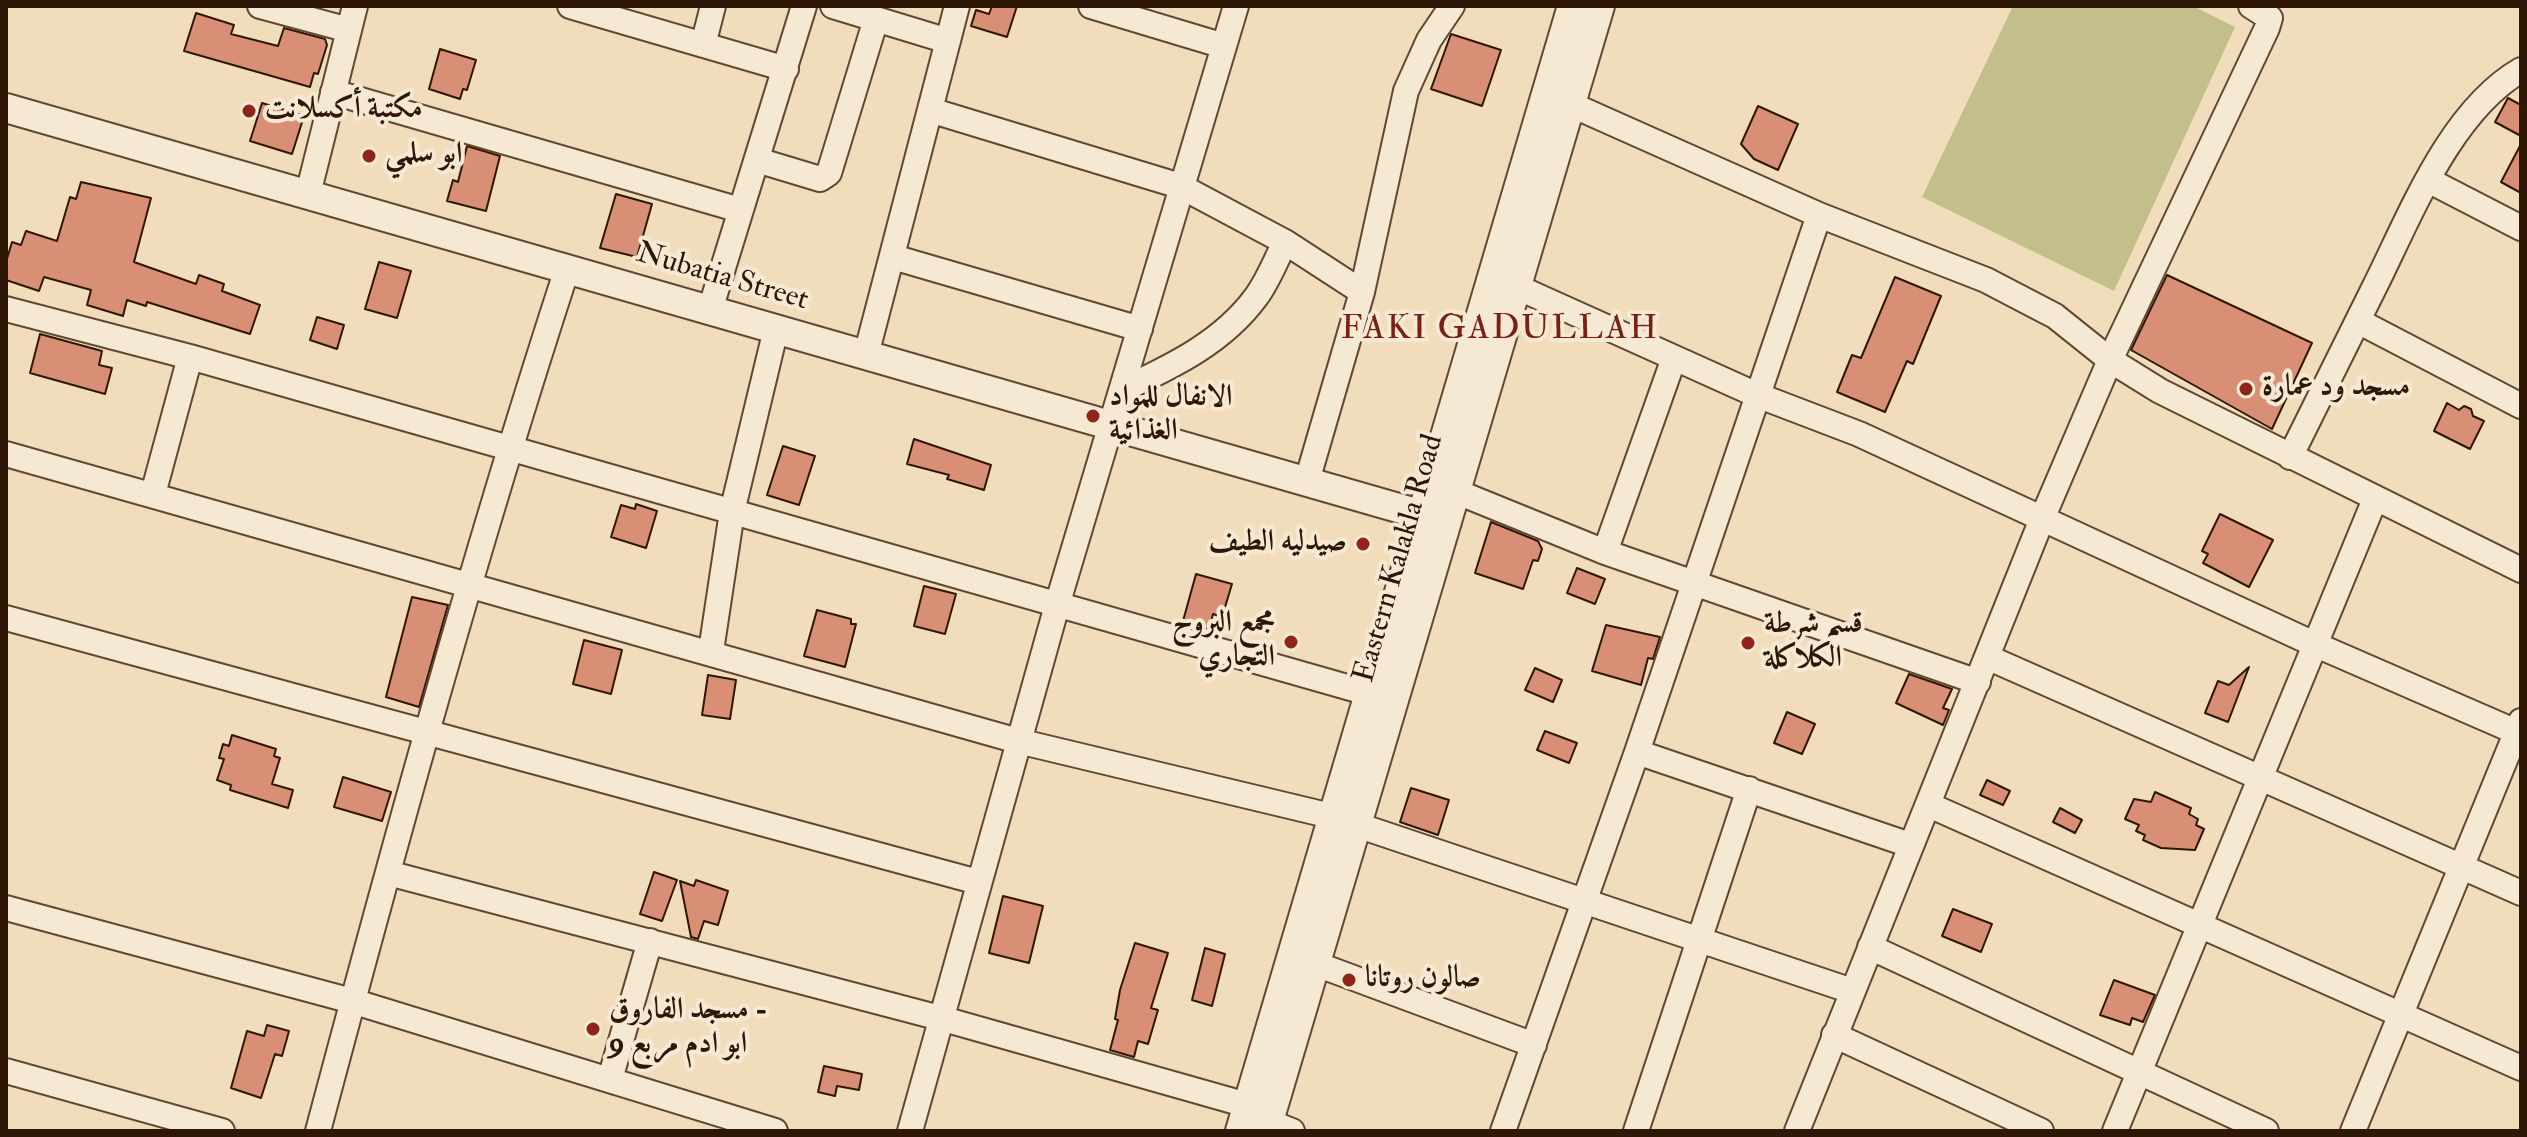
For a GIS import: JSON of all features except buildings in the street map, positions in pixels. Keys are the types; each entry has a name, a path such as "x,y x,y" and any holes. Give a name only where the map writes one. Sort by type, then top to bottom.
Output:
{"street":[{"path":"260,6 349,30"},
{"path":"308,194 355,6"},
{"path":"570,6 786,69"},
{"path":"703,45 713,6"},
{"path":"710,310 804,6"},
{"path":"833,6 948,41"},
{"path":"866,355 957,6"},
{"path":"1091,6 1224,46"},
{"path":"910,1131 1058,602 1236,6"},
{"path":"1307,481 1362,292 1406,91 1429,40 1452,6"},
{"name":"Eastern Kalakla Road","path":"1243,1118 1344,820 1442,486 1572,6"},
{"name":"Eastern Kalakla Road","path":"1442,486 1517,287 1600,6"},
{"path":"1797,1131 2042,519 2110,360 2267,28 2270,18 2251,6"},
{"path":"757,160 820,179 829,173 876,19"},
{"path":"2290,457 2428,180 2471,114 2498,84 2521,70"},
{"path":"333,92 740,210"},
{"path":"1572,105 1819,215 1986,280 2055,316 2110,360 2160,391 2521,570"},
{"name":"Nubatia Street","path":"6,108 1433,518"},
{"path":"930,110 1180,186 1285,242 1362,292"},
{"path":"2428,180 2521,228"},
{"path":"1503,1131 1695,584 1819,215"},
{"path":"1124,389 1173,366 1241,316 1258,294 1285,242"},
{"path":"893,257 1140,329"},
{"path":"318,1131 425,733 508,449 567,269"},
{"path":"1517,287 1757,395 1859,434 2314,644 2519,729 2353,1131"},
{"path":"6,309 190,357 1058,602 1368,693"},
{"path":"2358,321 2521,406"},
{"path":"711,651 732,512 776,329"},
{"path":"153,494 190,357"},
{"path":"1605,552 1674,358"},
{"path":"6,454 711,651 1018,741 1344,820 1852,991"},
{"path":"1442,486 1605,552 1978,682"},
{"path":"2115,1131 2258,777 2375,499"},
{"name":"Eastern Kalakla Road","path":"1276,1128 1316,964 1368,693 1433,518"},
{"path":"6,618 978,882"},
{"path":"1987,657 2521,893"},
{"path":"1637,752 1910,845"},
{"path":"1636,1131 1749,789"},
{"path":"1929,805 2521,1068"},
{"path":"388,873 940,1018 1243,1118"},
{"path":"6,908 352,1001 775,1131"},
{"path":"610,1079 650,941"},
{"path":"1870,947 2266,1131"},
{"path":"1316,964 1534,1045"},
{"path":"1834,1035 2041,1131"},
{"path":"6,1071 222,1131"}],"shaded area":[{"path":"2013,6 2193,6 2235,27 2114,291 1922,197"}],"place":[{"name":"مكتبة أكسلانت","path":"249,111"},
{"name":"ابو سلمي","path":"369,156"},
{"name":"مسجد ود عمارة","path":"2246,389"},
{"name":"الانفال للمواد الغذائية","path":"1093,416"},
{"name":"صيدليه الطيف","path":"1363,544"},
{"name":"مجمع البروج التجاري","path":"1291,642"},
{"name":"قسم شرطة الكلاكلة","path":"1748,643"},
{"name":"صالون روتانا","path":"1349,980"},
{"name":"مسجد الفاروق - ابو ادم مربع 9","path":"593,1029"}],"district":[{"name":"FAKI GADULLAH","path":"1500,331"}]}
